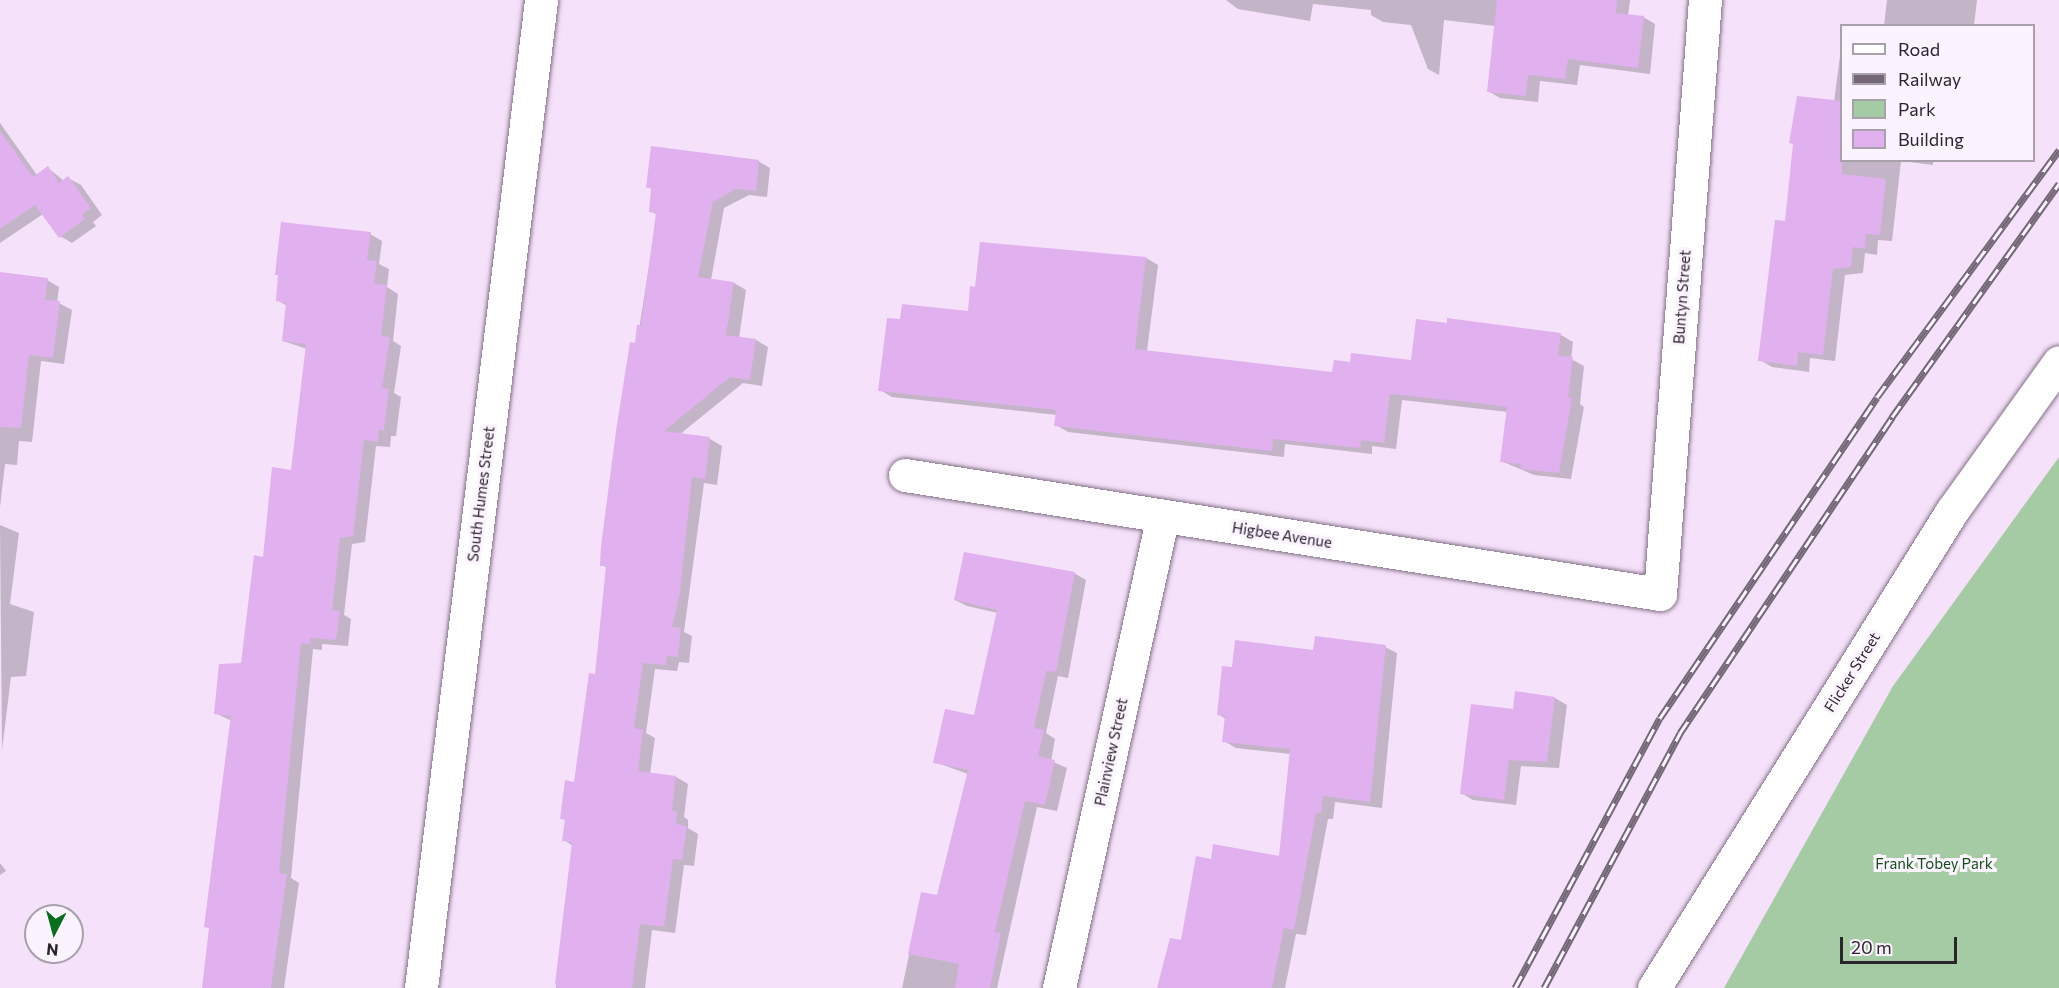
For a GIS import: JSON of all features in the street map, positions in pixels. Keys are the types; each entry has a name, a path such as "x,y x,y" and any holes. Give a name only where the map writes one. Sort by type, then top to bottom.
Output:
{"street":[{"name":"South Humes Street","path":"421,988 541,0"},
{"name":"Buntyn Street","path":"1659,594 1704,0"},
{"name":"Flicker Street","path":"1654,988 1952,511 2059,362"},
{"name":"Higbee Avenue","path":"905,475 1659,594"},
{"name":"Plainview Street","path":"1059,988 1163,516"}],"green space":[{"name":"Frank Tobey Park","path":"2059,457 2059,988 1724,988 1893,686"}],"building":[{"path":"1497,0 1617,0 1616,13 1644,16 1638,68 1568,59 1565,79 1528,75 1526,96 1487,92"},
{"path":"1797,96 1840,101 1842,174 1886,179 1880,235 1866,234 1865,249 1853,247 1851,267 1833,269 1823,355 1798,352 1797,366 1758,361 1775,220 1785,221 1793,144 1789,143"},
{"path":"0,131 33,177 48,166 59,183 68,176 91,208 82,214 85,219 59,238 35,205 0,229"},
{"path":"651,146 759,160 756,191 736,189 713,202 698,277 734,282 726,335 756,339 750,380 730,377 664,431 710,437 705,479 692,477 680,593 672,627 681,628 678,657 667,656 666,665 643,663 634,728 643,730 638,771 676,776 672,810 677,812 676,824 687,826 682,860 673,859 664,927 640,924 632,988 559,988 555,984 572,842 562,841 565,819 560,819 565,780 574,782 589,673 595,674 606,566 600,566 601,546 616,431 630,342 635,343 637,325 641,325 656,213 649,212 651,188 646,188"},
{"path":"281,222 371,232 367,260 377,261 374,284 387,285 381,336 390,337 382,388 389,389 384,430 379,430 378,442 364,440 353,536 340,538 332,610 340,611 336,640 310,638 310,644 301,643 279,873 287,874 271,988 202,988 209,928 204,927 231,716 214,714 219,664 241,663 254,555 263,557 272,467 291,470 306,344 282,341 286,303 276,301 278,275 275,275"},
{"path":"980,242 1146,257 1135,349 1332,372 1334,360 1350,362 1351,353 1411,360 1416,319 1447,323 1447,318 1561,333 1558,356 1573,357 1568,398 1572,398 1559,473 1520,469 1521,464 1500,462 1507,407 1477,403 1390,394 1384,443 1361,440 1360,448 1273,439 1272,451 1054,426 1056,410 878,391 887,318 900,319 902,304 968,311 970,286 975,287"},
{"path":"0,272 48,278 45,300 60,301 53,358 29,355 21,428 0,427"},
{"path":"964,552 1075,572 1056,672 1046,671 1034,728 1044,730 1038,756 1055,760 1045,805 1025,801 995,932 1001,933 990,988 955,988 959,964 908,954 921,892 937,895 968,770 933,763 945,709 974,715 997,610 954,600"},
{"path":"1315,636 1386,645 1370,802 1323,796 1321,813 1316,813 1294,930 1284,928 1272,988 1157,988 1170,938 1181,940 1196,856 1211,859 1213,844 1279,856 1290,749 1222,742 1225,716 1217,715 1222,666 1232,667 1235,640 1313,650"},
{"path":"1515,691 1555,697 1547,762 1509,760 1504,800 1460,794 1471,704 1513,709"}],"railway":[{"path":"1515,988 1660,718 1877,397 2059,150"},
{"path":"1544,988 1680,733 1892,417 2059,184"}]}
